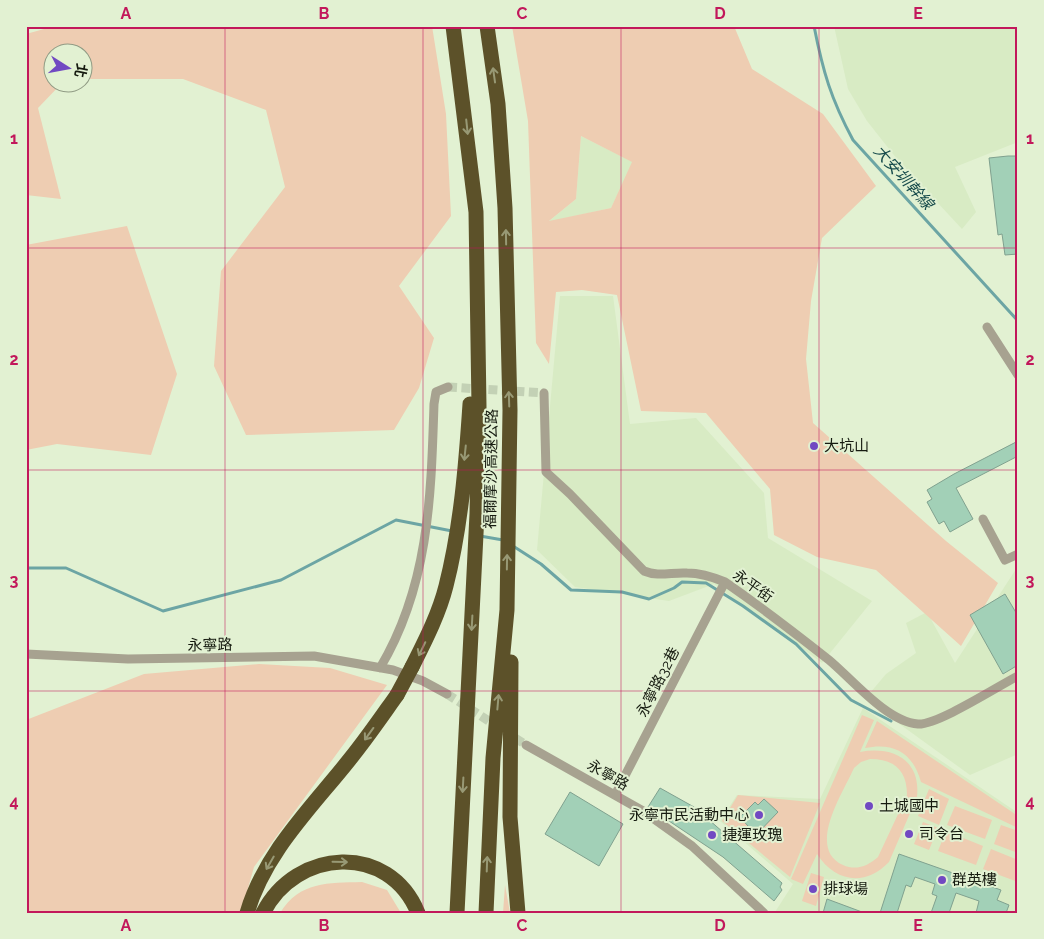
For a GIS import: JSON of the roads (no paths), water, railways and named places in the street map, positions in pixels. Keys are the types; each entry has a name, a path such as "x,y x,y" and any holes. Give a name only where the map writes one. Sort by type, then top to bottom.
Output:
{"highway":[{"name":"福爾摩沙高速公路","path":"453,26 476,212 479,406 476,535 457,913"},
{"name":"福爾摩沙高速公路","path":"486,913 493,758 507,610 510,410 505,208 498,104 487,26"},
{"path":"247,913 251,897 282,842 350,759 397,694 431,630 446,587 457,532 470,406 476,212"},
{"path":"507,610 511,658 510,817 518,913"},
{"path":"264,913 270,900 285,883 308,868 331,861 356,862 377,870 399,883 414,901 418,913"}],"street":[{"path":"987,328 1018,375"},
{"path":"380,668 396,642 419,573 427,532 434,404 436,392 448,387"},
{"name":"永平街","path":"544,393 546,472 570,494 644,571 652,574 687,573 702,575 725,582 831,662 873,700 910,722 920,724 940,717 1018,676"},
{"path":"983,519 1005,560 1018,554"},
{"name":"永寧路32巷","path":"615,794 725,582"},
{"name":"永寧路","path":"26,654 137,659 314,656 394,670 423,681 447,694"},
{"name":"永寧路","path":"526,745 615,794 692,846 764,913"}],"waterway":[{"name":"大安圳幹線","path":"814,26 829,85 853,140 1018,321"},
{"path":"26,568 66,568 163,611 281,580 396,520 452,531"},
{"path":"480,536 503,540"},
{"path":"513,546 541,564 571,590 622,592 649,599 674,588 682,582 706,583 743,606 796,644 851,700 891,721"}],"tunnel":[{"path":"448,387 544,393"},
{"path":"447,694 526,745"}],"place":[{"name":"大坑山","path":"814,446"},
{"name":"土城國中","path":"869,806"},
{"name":"永寧市民活動中心","path":"759,815"},
{"name":"司令台","path":"909,834"},
{"name":"捷運玫瑰","path":"712,835"},
{"name":"群英樓","path":"942,880"},
{"name":"排球場","path":"813,889"}]}
